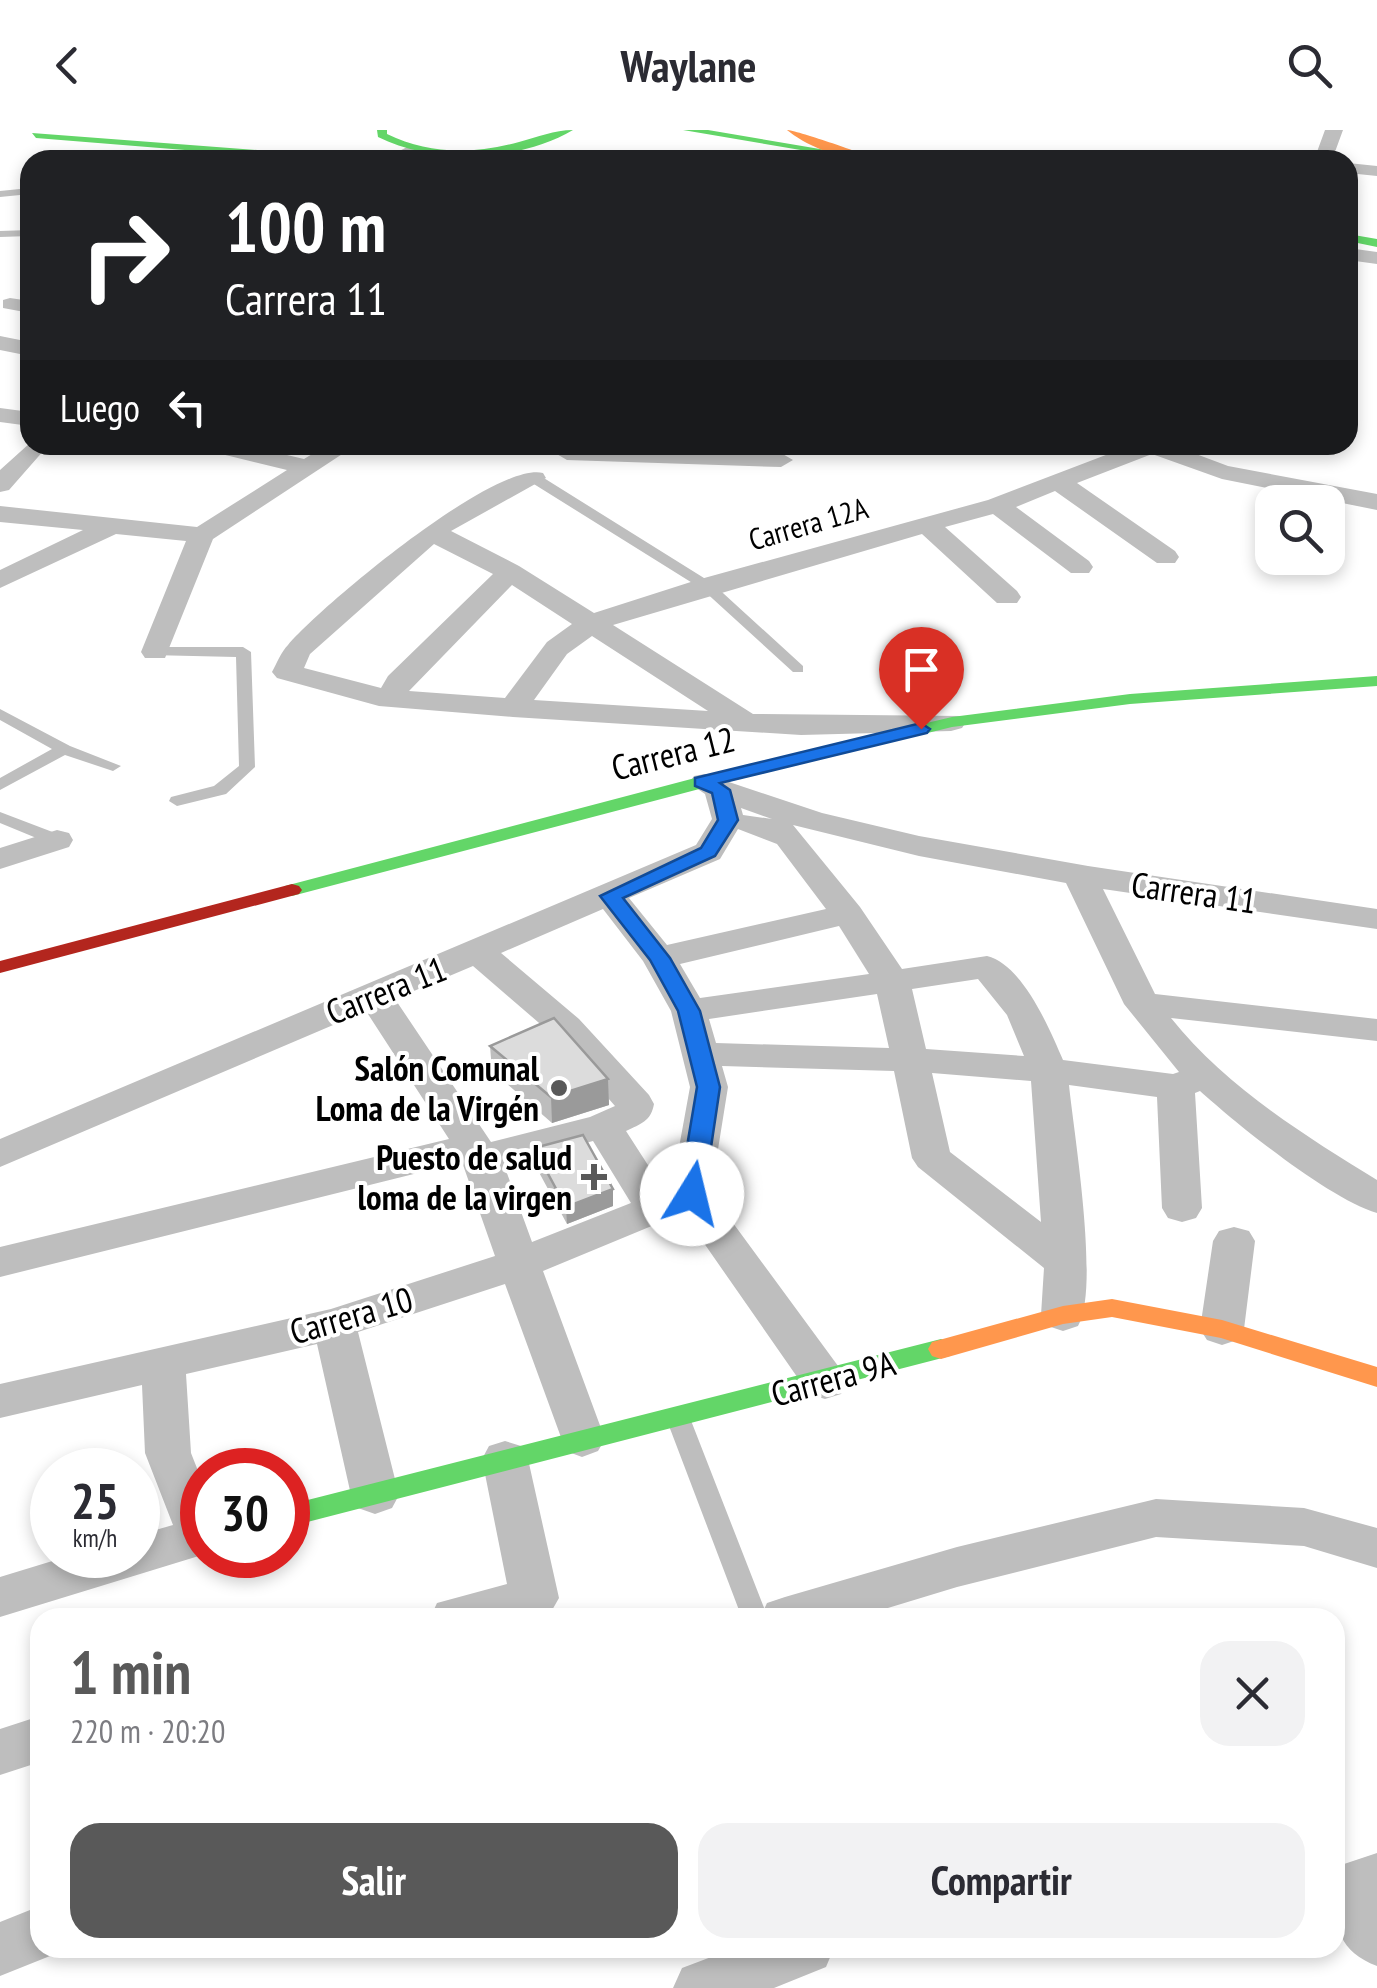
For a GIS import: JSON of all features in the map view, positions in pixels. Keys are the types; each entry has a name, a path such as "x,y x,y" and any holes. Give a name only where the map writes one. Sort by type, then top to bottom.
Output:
{"main road":[{"path":"87,130 27,136 215,150"},
{"path":"382,130 396,150"},
{"path":"493,150 568,130"},
{"path":"688,130 816,150"},
{"path":"792,130 812,143 839,150"},
{"path":"551,150 592,135"},
{"name":"Carrera 12","path":"0,966 717,797 952,722 1130,698 1377,681"},
{"name":"Carrera 9A","path":"310,1511 582,1439 825,1382 1063,1315 1112,1308 1222,1329 1377,1377"}],"street":[{"path":"0,484 27,455"},
{"path":"256,455 310,468"},
{"path":"5,518 202,535 329,455"},
{"path":"628,455 782,460"},
{"name":"Carrera 12A","path":"513,708 557,648 592,622 996,505 1129,455"},
{"path":"1179,455 1222,472 1377,502"},
{"path":"534,478 432,532 298,650 287,672 392,698 513,708 800,726 952,722"},
{"path":"1060,484 1166,557"},
{"path":"996,505 1080,567"},
{"path":"926,524 1008,598"},
{"path":"0,580 108,528"},
{"path":"432,532 510,572 744,722"},
{"path":"155,652 202,535"},
{"path":"392,698 398,682 510,572"},
{"path":"717,797 789,837 848,914 892,984 932,1158 1064,1263"},
{"name":"Carrera 11","path":"0,1154 708,852 717,797 881,839 1080,876 1377,919"},
{"path":"0,859 57,840"},
{"path":"1080,876 1142,1004 1191,1081 1377,1199"},
{"path":"610,896 660,958 689,1011 709,1087 674,1202"},
{"path":"660,958 848,914"},
{"path":"0,1262 603,1126 634,1113 635,1104 566,1027 478,952"},
{"path":"689,1011 987,968 1024,1012 1049,1070 1064,1263 1063,1315"},
{"path":"373,994 477,1152 522,1263 582,1439"},
{"path":"1142,1004 1377,1030"},
{"path":"700,1054 910,1060 1191,1081"},
{"path":"1182,1208 1191,1081"},
{"path":"603,1126 674,1202 825,1382"},
{"name":"Carrera 10","path":"0,1401 334,1324 522,1263 674,1202"},
{"path":"1222,1329 1234,1242"},
{"path":"334,1324 375,1495"},
{"path":"163,1362 168,1453 180,1482"},
{"path":"494,1608 534,1598 505,1459"},
{"path":"819,1608 957,1567 1156,1518 1304,1527 1377,1548"},
{"path":"0,1597 180,1542"},
{"path":"0,1752 30,1742"},
{"path":"1351,1888 1377,1939"},
{"path":"0,1949 30,1937"},
{"path":"702,1988 780,1958"}],"lane":[{"path":"534,478 707,586 798,669"},
{"path":"155,652 243,652 247,767 220,790 176,801"},
{"path":"0,714 64,750 114,766"},
{"path":"0,785 64,750"},
{"path":"0,818 57,840"},
{"path":"678,1418 751,1608"}],"building":[{"path":"554,1018 608,1079 551,1097 490,1046"},
{"path":"583,1135 613,1189 566,1207 534,1148"}],"traffic: fast":[{"path":"382,130 382,135 419,150"},
{"path":"498,150 568,130"},
{"path":"688,130 816,150"},
{"path":"36,135 224,150"},
{"path":"1358,240 1377,243"},
{"path":"292,890 702,782 952,722 1130,699 1377,681"},
{"path":"310,1510 941,1349"}],"traffic: slow":[{"path":"792,130 813,143 838,150"},
{"path":"941,1349 1063,1315 1112,1308 1222,1329 1377,1377"}],"traffic: jam":[{"path":"0,967 292,890"}],"place":[{"name":"Salón Comunal Loma de la Virgén","path":"559,1088"},
{"name":"Puesto de salud loma de la virgen","path":"594,1177"}],"route":[{"path":"692,1194 709,1087 689,1011 660,958 610,896 708,852 728,820 720,790 702,782 921,729"}]}
